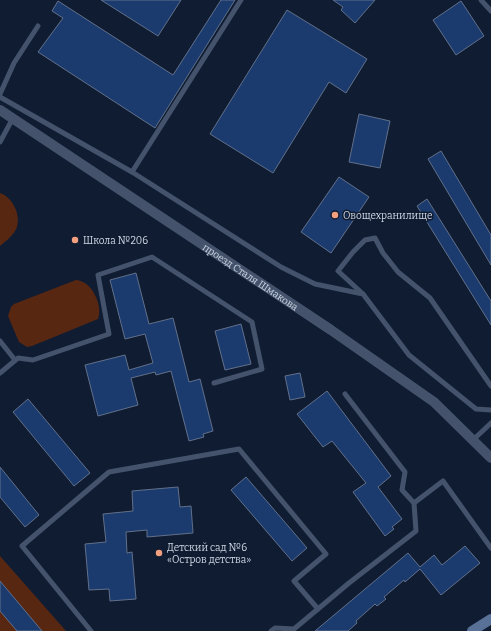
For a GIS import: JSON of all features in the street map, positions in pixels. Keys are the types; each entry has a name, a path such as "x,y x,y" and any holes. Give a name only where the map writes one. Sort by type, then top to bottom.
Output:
{"main road":[{"path":"472,631 484,628 491,619"}],"street":[{"name":"проезд Сталя Шмакова","path":"0,110 331,330 434,402 474,439 491,458"}],"lane":[{"path":"132,172 242,0"},
{"path":"481,0 491,11"},
{"path":"38,26 14,63 0,96 132,172 281,267 315,284 363,294"},
{"path":"0,142 13,118"},
{"path":"491,386 430,298 398,272 383,253 375,238 365,240 353,252 338,272 363,294 410,355 476,409 491,410"},
{"path":"0,373 18,358 34,360 109,334 98,275 152,257 252,322 262,369 214,383"},
{"path":"0,341 16,360"},
{"path":"271,631 275,628 294,629 416,531 414,503 402,490 405,472 345,394"},
{"path":"474,439 491,423"},
{"path":"91,631 22,546 109,472 239,449 326,554 294,582 318,609"},
{"path":"414,503 443,481 491,548"}],"shaded area":[{"path":"0,193 12,202 17,212 18,222 14,233 0,246"},
{"path":"76,280 82,281 95,295 99,307 98,319 32,346 27,347 19,342 8,316 11,307 14,304"},
{"path":"0,556 66,631 0,631"}],"building":[{"path":"101,0 181,0 158,36"},
{"path":"221,0 235,0 155,128 38,52 63,18 52,11 58,1 173,75"},
{"path":"333,0 375,0 355,23 341,10 343,7"},
{"path":"461,1 484,36 456,55 433,20"},
{"path":"287,10 367,59 346,93 329,82 273,173 210,134"},
{"path":"359,114 390,121 380,168 349,162"},
{"path":"441,151 491,235 491,265 428,159"},
{"name":"Овощехранилище","path":"339,177 369,197 331,253 301,232"},
{"path":"427,199 491,301 491,325 417,206"},
{"path":"136,273 149,324 173,318 189,382 200,379 213,431 203,434 204,437 189,441 171,371 156,375 155,372 131,378 138,405 98,416 85,365 125,355 129,370 153,363 145,334 125,339 110,280"},
{"path":"241,324 251,364 225,370 215,331"},
{"path":"300,373 305,397 290,400 285,376"},
{"path":"327,391 391,476 378,487 402,519 392,527 394,529 385,536 353,492 366,483 332,441 323,447 297,414"},
{"path":"28,399 90,473 74,486 13,412"},
{"path":"0,467 39,515 25,527 0,497"},
{"path":"246,477 307,548 292,561 231,490"},
{"path":"178,487 180,507 191,506 193,533 147,537 147,530 126,532 127,553 132,552 136,599 110,601 109,589 89,590 85,544 106,542 103,514 133,511 132,491"},
{"path":"465,546 480,563 441,595 420,569 384,597 386,599 377,606 375,604 356,621 357,623 348,631 315,631 408,553 420,567 434,555 442,565"},
{"path":"0,581 42,631 17,631 0,611"}],"place":[{"name":"Овощехранилище","path":"335,215"},
{"name":"Школа №206","path":"75,240"},
{"name":"Детский сад №6 «Остров детства»","path":"159,553"}]}
